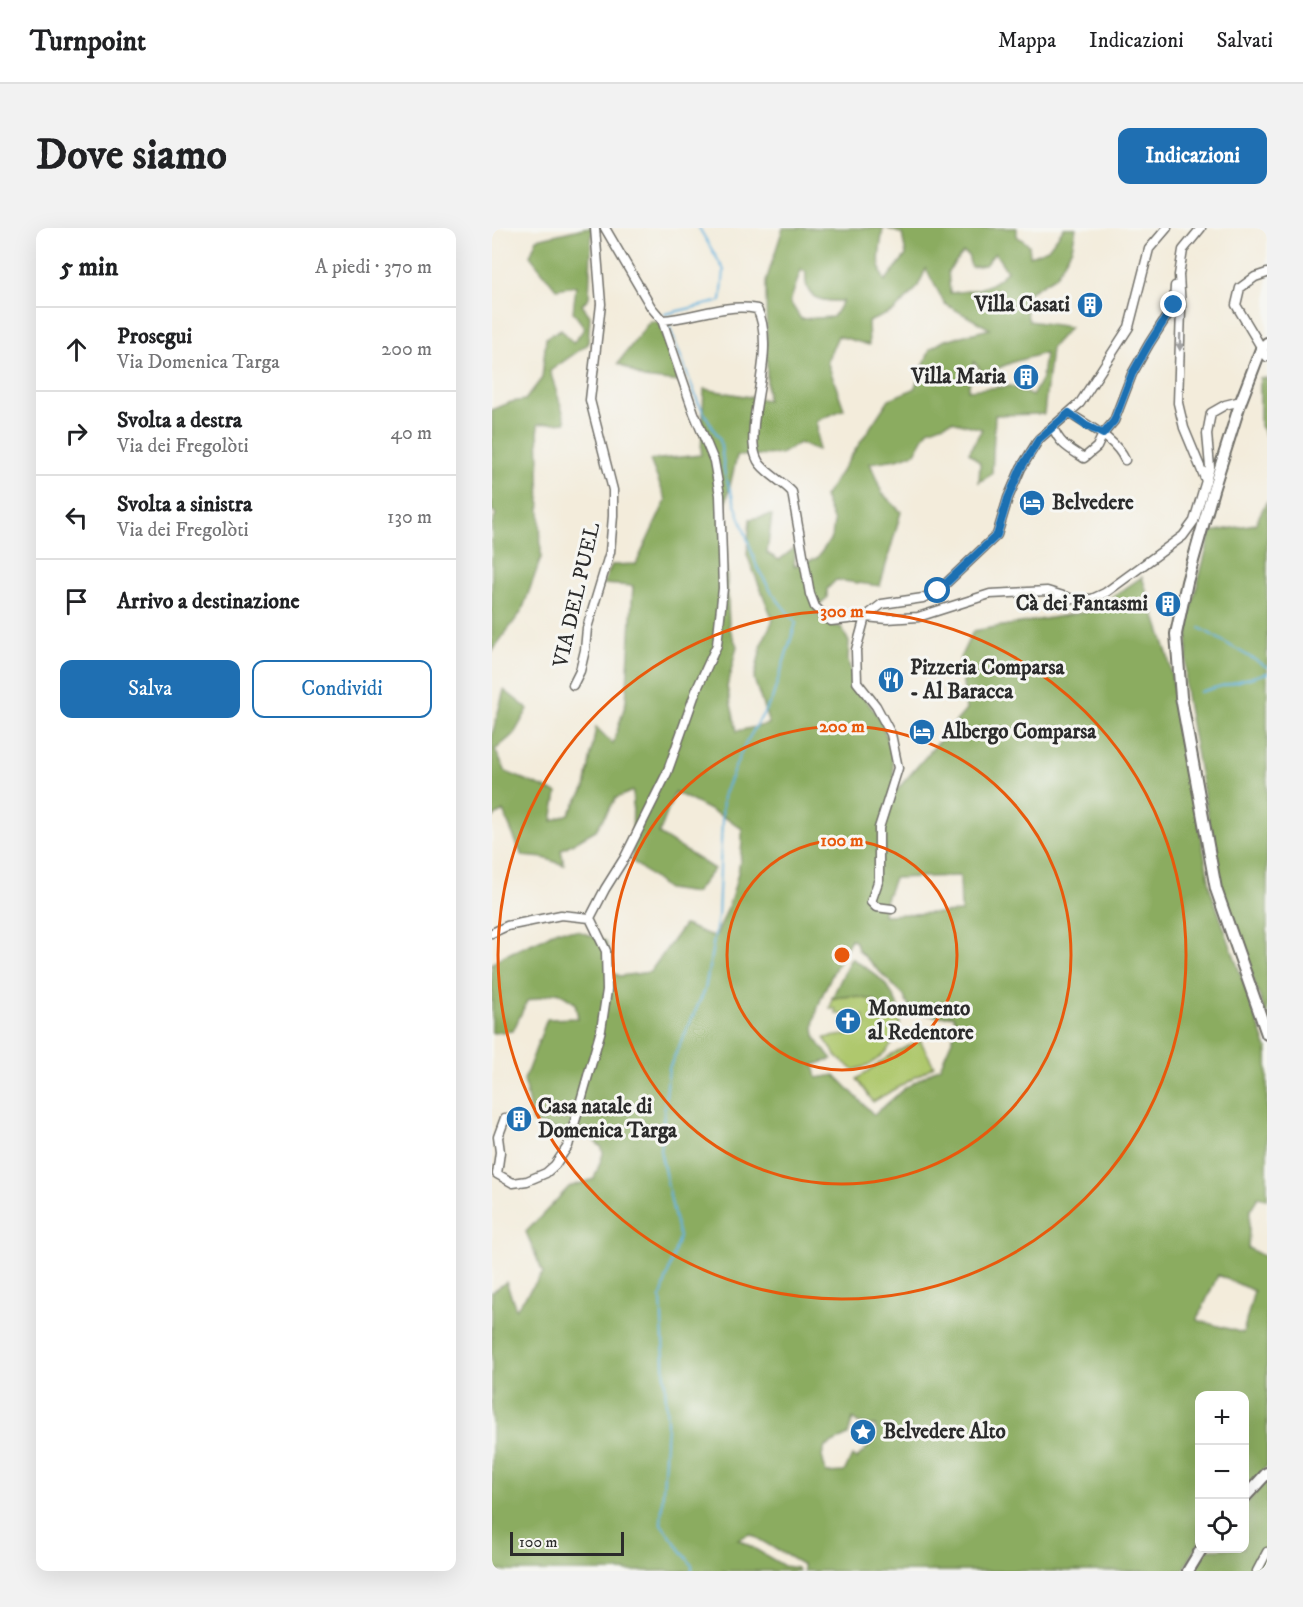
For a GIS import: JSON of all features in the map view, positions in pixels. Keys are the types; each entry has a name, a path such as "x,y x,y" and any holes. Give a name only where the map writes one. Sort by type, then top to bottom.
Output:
{"main road":[{"path":"1265,350 1241,401 1213,490 1186,582 1176,634 1181,697 1216,889 1267,1034"},
{"path":"1249,1493 1267,1473"},
{"path":"1188,1571 1199,1553"}],"street":[{"name":"VIA DEL PUEL","path":"573,685 580,671 587,628 610,552 614,516 613,490 590,400 600,304 595,228"},
{"path":"590,918 626,857 668,773 696,691 717,645 723,588 720,495 714,461 694,413 662,320 651,307 605,228"},
{"path":"892,909 876,906 871,902 879,879 879,828 898,768 891,734 876,706 857,682 856,650 866,616 882,604 923,598 938,591 997,535 1008,498 1021,468 1039,439 1080,403 1129,327 1149,249 1167,228"},
{"path":"1202,228 1183,250 1179,275 1181,309 1179,403 1184,428 1206,481"},
{"path":"1265,350 1236,305 1240,288 1255,277 1267,273"},
{"path":"1053,428 1057,439 1064,446 1084,458 1097,447 1103,434 1114,421 1132,374 1174,305 1174,284 1179,275"},
{"path":"662,320 741,306 757,309 762,319 764,343 753,436 754,448 763,468 782,481 792,492 810,594 815,607 831,621 866,616 887,619 918,617 990,594 1047,591 1073,599 1092,598 1105,593 1183,536 1194,521 1210,467 1207,435 1211,413 1225,405 1241,401"},
{"path":"1069,413 1085,425 1103,434 1122,452 1125,460"},
{"path":"492,933 507,926 561,915 590,918"},
{"path":"505,1118 498,1137 500,1152 497,1174 513,1183 520,1183 546,1173 562,1156 571,1136 602,1030 607,990 606,951 590,918"},
{"path":"1257,1571 1267,1552"}],"green space":[{"path":"592,228 589,297 582,305 590,316 588,344 550,371 566,422 538,424 541,558 522,611 492,651 492,526 496,514 492,510 492,410 511,402 525,400 542,378 546,338 561,329 573,343 585,328 573,312 576,286 556,289 530,256 537,239"},
{"path":"783,228 883,228 879,262 885,281 906,255 902,234 886,228 1017,228 1017,236 1029,245 1030,256 1048,249 1064,228 1076,228 1072,248 1056,276 1022,297 1029,321 1070,327 1051,348 1044,414 995,415 992,474 979,482 980,463 969,452 982,429 952,421 928,430 915,453 897,459 870,463 882,493 901,512 880,586 836,580 827,589 827,598 814,609 825,624 841,627 849,642 848,660 854,684 881,720 891,751 896,791 966,710 960,658 973,631 1092,611 1142,577 1168,656 1211,891 1267,1049 1267,1199 1258,1197 1250,1210 1248,1248 1267,1258 1267,1466 1249,1486 1249,1391 1195,1391 1195,1550 1183,1571 803,1571 803,1565 750,1534 738,1539 784,1566 797,1568 798,1571 492,1571 492,1292 506,1282 516,1309 543,1273 526,1232 569,1187 594,1179 603,1154 602,1148 572,1121 565,1137 554,1129 532,1122 524,1080 547,1019 578,1018 575,1003 558,992 527,1001 513,1031 492,1033 492,964 503,956 557,930 578,931 606,941 613,973 620,976 650,972 684,925 715,937 727,911 735,884 741,857 742,829 675,792 659,834 714,869 695,893 667,889 632,861 633,791 616,798 596,830 561,850 564,865 544,858 522,856 503,811 492,818 492,735 504,690 528,709 514,734 495,750 506,772 557,793 552,821 569,814 585,788 596,727 613,744 626,702 633,586 603,584 612,565 636,564 666,500 650,460 701,455 704,389 767,400 766,281","holes":["963,253 968,255 971,267 985,265 995,253 1007,271 988,286 950,293 948,271","926,269 945,304 990,329 945,340 930,349 914,389 889,399 824,497 834,522 832,537 817,558 794,566 796,547 779,560 767,553 772,515 750,519 747,555 773,620 762,643 754,679 769,724 737,731 727,687 737,646 729,627 724,511 737,456 781,454 799,443 818,450 817,421 844,409 827,361 838,336 869,345 868,322 894,311 917,288","801,270 806,272 807,288 815,297 827,301 843,301 833,317 801,319 790,302","1045,353 1042,378 1032,396 1011,386 968,390 974,362 984,374 1013,362","960,876 961,912 883,915 884,904 894,878","851,939 856,942 858,950 904,996 911,1008 931,1016 953,1015 957,1024 940,1067 905,1088 874,1115 835,1075 817,1078 814,1065 832,1059 817,1040 814,1030 815,1018 825,989","1218,1275 1254,1291 1243,1333 1197,1320","853,1418 857,1423 875,1426 877,1433 872,1443 856,1459 852,1456 844,1472 826,1473 822,1456 825,1447 848,1435"]},
{"path":"650,321 659,322 679,382 643,378 618,363"},
{"path":"1260,378 1267,378 1267,437 1260,426"},
{"path":"1267,501 1267,1018 1221,888 1185,686 1189,617 1211,532 1255,524"},
{"path":"851,958 888,987 901,1015 886,1015 874,1000 852,996 832,998"},
{"path":"852,996 874,1000 886,1015 901,1015 893,1043 872,1063 854,1070 838,1058 824,1038 851,1034 851,1029 863,1030 866,1025 863,1015 836,1014 836,1009 830,1009 832,998"},
{"path":"920,1040 934,1066 873,1102 857,1079 892,1054"},
{"path":"1267,1480 1267,1571 1193,1571 1205,1553 1249,1553 1249,1500"}],"waterway":[{"path":"665,314 721,301 724,270 699,228"},
{"path":"669,326 698,402 720,440 725,475 757,567 772,593 796,623 772,699 743,748 723,796 718,917 705,990 669,1068 660,1150 679,1237 661,1297 667,1424 661,1524 692,1565 692,1571"},
{"path":"1200,628 1267,667"},
{"path":"1200,692 1267,673"}],"place":[{"name":"Villa Casati","path":"1090,305"},
{"name":"Villa Maria","path":"1026,377"},
{"name":"Belvedere","path":"1032,503"},
{"name":"Cà dei Fantasmi","path":"1168,604"},
{"name":"Pizzeria Comparsa - Al Baracca","path":"891,680"},
{"name":"Albergo Comparsa","path":"922,732"},
{"name":"Monumento al Redentore","path":"848,1021"},
{"name":"Casa natale di Domenica Targa","path":"519,1119"},
{"name":"Belvedere Alto","path":"863,1432"}],"route":[{"path":"938,591 997,535 1008,498 1021,468 1039,439 1069,413 1085,425 1103,434 1106,433 1114,421 1127,390 1126,385 1174,305"}]}
